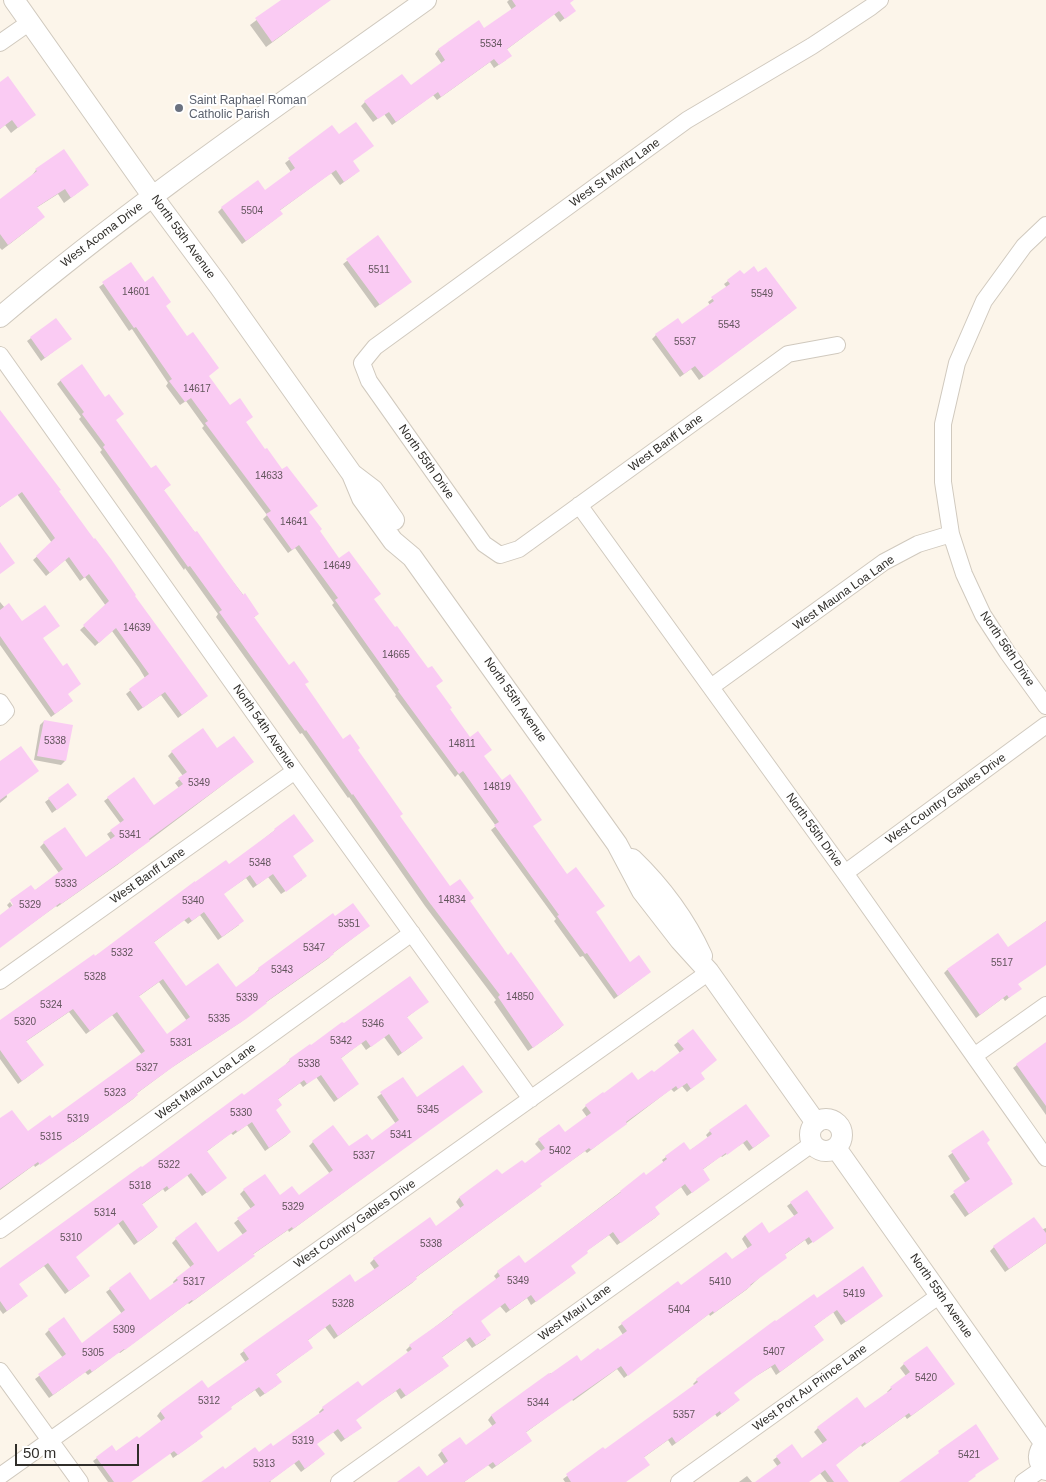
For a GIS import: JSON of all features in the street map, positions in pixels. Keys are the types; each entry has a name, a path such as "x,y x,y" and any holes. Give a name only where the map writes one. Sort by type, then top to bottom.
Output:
{"street":[{"name":"North 55th Avenue","path":"14,0 352,474 362,498 393,541 412,557 617,844 654,880 690,931 709,972 816,1123"},
{"name":"West Acoma Drive","path":"0,318 60,266 426,0"},
{"name":"West St Moritz Lane","path":"362,363 375,347 687,120 812,46 880,0"},
{"path":"0,43 30,22"},
{"path":"951,534 943,482 943,424 957,364 984,301 1024,246 1046,225"},
{"name":"West Banff Lane","path":"500,555 519,549 788,354 837,345"},
{"name":"North 54th Avenue","path":"0,355 295,771 531,1099"},
{"name":"North 55th Drive","path":"362,363 369,381 484,544 500,555"},
{"name":"North 55th Drive","path":"580,505 845,873 1046,1158"},
{"name":"West Mauna Loa Lane","path":"711,687 884,562 918,544 951,534"},
{"name":"North 56th Drive","path":"951,534 964,574 983,616 1046,706"},
{"name":"West Country Gables Drive","path":"845,873 1046,725"},
{"name":"West Banff Lane","path":"0,981 295,771"},
{"name":"West Mauna Loa Lane","path":"0,1230 412,933"},
{"name":"West Country Gables Drive","path":"0,1476 709,972"},
{"path":"974,1056 1046,1005"},
{"path":"827,1119 838,1124 842,1136 841,1142 836,1148 823,1151 818,1150 812,1144 810,1133 816,1123 827,1119"},
{"name":"West Maui Lane","path":"339,1482 812,1144"},
{"name":"North 55th Avenue","path":"836,1148 1045,1444 1039,1454 1039,1460 1044,1469"},
{"name":"West Port Au Prince Lane","path":"679,1482 940,1295"},
{"path":"0,1371 80,1482"},
{"path":"1023,1482 1044,1469"}],"building":[{"path":"281,0 331,0 272,42 255,18"},
{"path":"512,0 574,0 570,3 576,11 565,19 559,11 507,49 512,56 499,65 494,59 441,97 438,92 396,122 389,112 378,119 364,101 402,74 411,85 445,60 438,49 479,20 484,28 516,6"},
{"path":"8,76 36,115 18,128 12,120 0,129 0,82"},
{"path":"356,122 374,146 353,161 360,171 344,182 336,170 280,210 283,214 246,241 221,207 258,180 265,190 295,168 288,158 332,125 339,134"},
{"path":"64,149 89,185 71,198 65,189 37,207 45,217 8,245 0,234 0,199 37,171 35,169"},
{"path":"378,235 412,282 380,305 346,259"},
{"path":"131,262 145,282 153,276 171,302 166,306 187,336 193,332 219,368 209,376 230,405 240,398 253,417 246,422 265,449 267,448 282,469 287,466 318,506 309,512 322,529 320,531 339,558 349,551 381,594 374,599 428,668 432,666 443,681 436,686 452,708 450,709 470,737 478,731 492,750 484,756 502,780 510,774 525,795 542,820 533,826 567,874 576,867 605,906 596,912 630,962 639,955 651,972 618,996 557,916 559,915 494,825 499,822 463,771 459,774 398,691 335,600 338,598 299,545 292,550 266,514 271,511 205,423 208,421 191,398 185,402 169,381 172,379 102,282"},
{"path":"754,266 758,272 766,267 797,308 704,377 695,366 684,374 655,334 678,318 682,324 714,301 711,297 730,284 727,280 740,270 744,274"},
{"path":"56,318 72,339 45,358 30,337"},
{"path":"82,364 105,397 109,394 124,414 116,420 151,468 156,465 171,485 164,490 195,532 197,531 243,595 245,593 259,614 254,617 289,665 294,661 309,682 305,684 343,739 350,734 360,748 358,750 403,814 400,816 450,886 460,879 474,898 470,901 508,955 511,952 564,1025 533,1048 498,997 500,995 429,902 353,794 291,712 219,612 222,610 190,566 188,567 103,447 105,445 82,414 84,412 60,380"},
{"path":"0,410 61,490 59,491 111,559 135,596 208,696 182,715 165,692 143,708 129,689 149,674 116,628 99,643 83,625 109,601 89,574 84,578 69,557 50,573 36,556 55,538 22,492 0,507"},
{"path":"0,542 15,563 0,574"},
{"path":"9,603 22,621 45,605 60,626 43,638 63,666 67,663 81,684 68,694 73,701 55,714 0,636 0,610"},
{"path":"44,720 73,725 66,761 37,756"},
{"path":"203,728 217,748 234,736 254,762 149,839 150,841 60,903 0,948 0,915 13,905 10,900 31,885 35,890 63,869 43,842 65,827 86,857 115,836 110,830 124,820 107,797 134,777 154,805 183,784 178,778 187,772 171,751"},
{"path":"21,746 39,771 0,800 0,761"},
{"path":"68,783 77,795 57,810 48,798"},
{"path":"294,814 314,841 293,856 307,876 286,892 273,874 257,885 250,875 224,894 244,921 222,937 204,912 192,921 189,917 154,942 186,986 218,963 236,987 259,970 258,968 333,913 335,916 353,903 370,926 266,1002 246,1019 177,1064 137,1093 138,1095 110,1116 40,1165 38,1162 0,1189 0,1118 12,1110 28,1131 50,1115 52,1118 145,1051 117,1012 90,1031 73,1009 26,1041 44,1065 22,1081 0,1050 0,1020 94,954 95,956 195,881 226,860 229,864","holes":["163,979 190,1017 167,1034 139,996"]},
{"path":"1046,921 1046,965 1018,984 1022,989 1009,998 1007,995 980,1015 947,969 998,933 1008,947"},
{"path":"410,976 429,1002 407,1017 423,1038 402,1053 389,1034 371,1047 366,1040 341,1058 359,1084 338,1099 321,1075 307,1084 304,1080 278,1099 282,1105 276,1110 291,1132 269,1148 252,1122 237,1132 236,1130 207,1151 227,1178 207,1193 191,1173 169,1189 167,1186 142,1204 158,1227 138,1242 123,1220 76,1257 90,1276 69,1291 48,1263 19,1284 28,1296 7,1311 0,1301 0,1268 242,1093 244,1095 310,1044 342,1022 344,1023"},
{"path":"693,1029 717,1060 701,1073 705,1079 691,1089 687,1083 678,1089 676,1086 591,1150 589,1148 540,1184 542,1186 338,1336 330,1324 308,1340 313,1348 276,1374 282,1382 265,1394 259,1387 200,1433 203,1437 178,1455 174,1451 131,1482 114,1482 96,1457 112,1445 116,1451 137,1436 139,1438 165,1418 160,1411 202,1380 208,1388 249,1359 243,1350 350,1274 355,1282 379,1266 373,1258 430,1217 436,1226 464,1205 459,1197 497,1169 502,1174 522,1160 525,1163 545,1148 538,1139 559,1124 565,1132 591,1113 585,1105 603,1092 632,1072 638,1080 652,1070 654,1072 684,1049 677,1041"},
{"path":"1046,1042 1046,1106 1016,1064"},
{"path":"463,1065 483,1092 293,1229 292,1227 253,1254 255,1256 125,1350 92,1372 90,1369 53,1395 38,1374 66,1354 48,1329 64,1317 82,1343 125,1310 109,1288 130,1272 150,1300 178,1280 176,1278 194,1264 175,1238 196,1222 218,1252 247,1231 237,1218 255,1205 243,1189 265,1174 280,1195 292,1186 299,1195 333,1170 312,1141 333,1125 349,1146 367,1134 372,1140 399,1120 380,1092 403,1077 417,1097"},
{"path":"746,1104 770,1136 753,1148 747,1140 727,1155 726,1153 703,1169 710,1180 692,1193 685,1184 655,1207 660,1214 621,1243 613,1232 587,1251 588,1253 571,1266 576,1273 536,1302 531,1295 510,1310 505,1303 481,1321 491,1335 476,1345 470,1337 442,1357 449,1366 406,1396 400,1388 356,1420 362,1428 345,1439 338,1429 317,1444 325,1454 305,1469 299,1460 269,1482 201,1482 223,1466 225,1469 255,1447 259,1452 271,1443 273,1446 324,1410 322,1407 358,1381 362,1386 412,1349 409,1345 453,1314 452,1312 500,1276 497,1271 519,1255 525,1263 621,1192 644,1172 646,1175 667,1159 665,1156 684,1142 690,1150 712,1134 709,1130"},
{"path":"983,1130 990,1140 987,1143 1013,1184 969,1214 953,1191 970,1179 951,1151"},
{"path":"807,1190 834,1228 813,1243 809,1237 785,1254 787,1258 751,1286 714,1313 713,1311 628,1376 621,1366 526,1432 532,1441 496,1466 493,1462 464,1482 397,1482 419,1466 427,1476 448,1461 441,1450 460,1437 466,1445 496,1423 491,1415 549,1373 577,1355 581,1361 598,1348 600,1350 627,1331 621,1323 678,1281 681,1285 726,1252 732,1259 752,1245 745,1235 762,1222 769,1233 798,1213 790,1202"},
{"path":"1034,1217 1046,1233 1046,1243 1009,1269 993,1246"},
{"path":"863,1266 883,1296 846,1322 837,1310 814,1326 824,1340 780,1372 775,1364 758,1375 734,1393 740,1400 721,1414 720,1411 676,1443 672,1437 644,1457 650,1465 626,1482 571,1482 566,1474 603,1447 605,1449 698,1382 696,1379 775,1320 814,1294 817,1298"},
{"path":"927,1346 955,1384 911,1416 909,1413 866,1444 865,1442 836,1465 849,1482 834,1482 825,1470 809,1482 755,1482 781,1463 776,1456 792,1444 802,1458 827,1440 817,1427 857,1397 865,1408 892,1389 890,1387 910,1372 903,1363"},
{"path":"976,1424 999,1459 968,1482 899,1482 939,1453 938,1451"}],"place":[{"name":"Saint Raphael Roman Catholic Parish","path":"179,108"}]}
